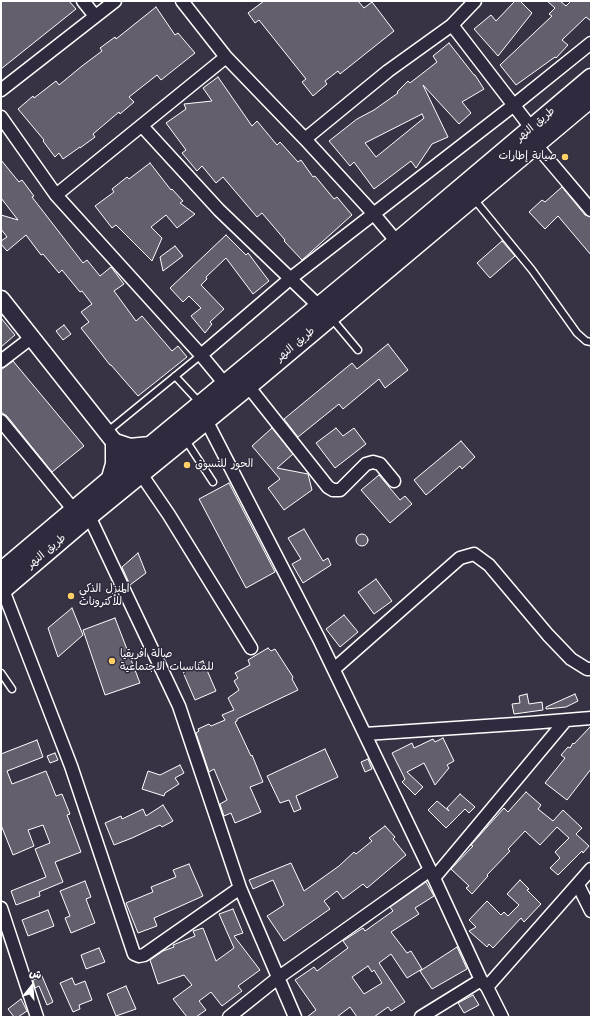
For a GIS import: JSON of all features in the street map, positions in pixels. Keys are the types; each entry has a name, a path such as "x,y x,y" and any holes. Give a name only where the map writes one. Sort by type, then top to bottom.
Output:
{"main road":[{"name":"طريق النهر","path":"1,572 81,513 136,468 184,438 225,384 473,198 591,78"},
{"name":"طريق النهر","path":"2,591 81,513 111,478 136,468 150,446 203,412 248,386 397,242 534,137 591,98"},
{"path":"1,299 136,468"},
{"path":"111,438 130,448 150,446"},
{"path":"111,438 115,464 111,478"}],"street":[{"path":"83,1 94,16"},
{"path":"1,90 115,1"},
{"path":"182,1 226,57 305,139 373,213 397,242"},
{"path":"305,139 388,71 452,25 475,1"},
{"path":"452,25 514,105 534,137 591,210"},
{"path":"201,355 291,278 514,105 591,43"},
{"path":"56,195 226,57"},
{"path":"1,117 56,195 201,355 225,384"},
{"path":"142,126 219,210 324,311"},
{"path":"1,361 31,338"},
{"path":"248,386 328,487 333,490 340,490 366,464 373,462 380,464 394,481"},
{"path":"203,412 334,669 484,983 502,1017"},
{"path":"1,421 81,513 179,706 240,888 295,1017"},
{"path":"136,468 169,515 251,648"},
{"path":"334,669 460,558 474,554 489,565 548,635 571,659 587,669 591,669"},
{"path":"2,591 70,766 134,954 139,956 144,955 240,888"},
{"path":"365,734 591,718"},
{"path":"229,1017 278,978 432,874 566,720"},
{"path":"421,1017 484,983 578,885 591,869"},
{"path":"578,885 591,911"},
{"path":"1,908 37,1017"}],"lane":[{"path":"473,198 532,270 577,333 586,341 591,342"},
{"path":"324,311 358,350"},
{"path":"111,438 175,376 201,355"},
{"path":"175,376 203,412"},
{"path":"184,438 213,482"},
{"path":"1,673 12,688"}],"building":[{"path":"1,1 69,1 76,9 1,69"},
{"path":"264,1 358,1 364,8 372,2 394,31 340,74 338,71 325,81 327,84 313,96 302,82 306,79 259,20 255,23 248,13"},
{"path":"515,1 520,1 532,13 498,56 474,29 491,15 496,21"},
{"path":"547,1 560,1 566,6 571,1 591,1 591,21 586,17 562,40 568,45 556,58 555,57 516,85 500,65 552,16 549,14 555,8"},
{"path":"156,7 175,35 178,33 195,53 161,80 157,75 129,97 134,102 120,114 119,112 93,134 95,137 63,159 59,153 55,157 43,141 44,140 18,109 33,96 34,98 56,81 59,85 102,51 100,48 115,37 116,39"},
{"path":"449,43 475,75 484,89 462,102 471,113 459,124 423,85 448,137 432,144 416,168 411,161 374,189 354,162 350,166 329,141 357,119 374,110 398,93 397,92 408,81 410,83 437,62 433,56","holes":["422,114 424,118 376,157 365,143"]},
{"path":"218,77 252,126 257,121 277,145 280,142 298,162 301,160 313,177 315,176 334,199 337,197 352,215 302,260 284,241 285,240 262,213 257,217 223,177 216,183 202,166 197,171 182,153 186,150 166,123 186,109 184,104 212,101 203,88"},
{"path":"1,160 19,182 22,180 34,196 32,197 83,263 87,260 100,276 111,267 124,284 114,291 136,321 142,316 172,351 178,346 187,357 138,396 110,365 81,328 89,322 81,312 92,304 82,291 80,292 62,270 59,273 43,254 41,255 26,235 7,251 1,244 1,241 7,237 1,229 1,215 18,220 1,198"},
{"path":"150,163 171,190 172,189 183,201 180,203 195,214 177,228 166,215 151,227 162,238 152,261 116,225 112,228 95,206 114,192 112,189 127,177 129,179"},
{"path":"562,187 585,215 591,217 591,255 558,216 545,229 529,212 542,200 545,202"},
{"path":"226,235 246,255 248,253 269,281 253,294 226,258 206,277 207,279 201,285 224,309 210,322 212,324 205,333 191,316 201,308 189,296 183,302 170,288"},
{"path":"502,241 515,256 490,278 477,263"},
{"path":"175,246 183,256 163,271 160,257"},
{"path":"1,318 15,335 1,347"},
{"path":"64,325 71,334 63,340 56,331"},
{"path":"388,344 408,370 385,388 379,379 343,409 339,404 298,437 284,419 352,363 357,369"},
{"path":"13,361 84,446 52,472 7,416 1,412 1,370"},
{"path":"272,428 293,454 277,468 308,474 312,490 284,510 268,488 280,479 252,446"},
{"path":"336,428 343,436 354,428 366,444 335,468 316,443"},
{"path":"461,441 475,457 462,469 460,466 426,495 414,480"},
{"path":"379,475 400,500 405,496 412,504 390,523 361,490"},
{"path":"229,483 275,572 246,588 199,499"},
{"path":"304,529 323,561 328,558 331,565 303,583 292,564 301,559 288,538"},
{"path":"364,534 367,535 367,545 360,546 357,545 356,538 357,535"},
{"path":"138,553 146,573 130,585 122,567"},
{"path":"376,579 392,601 374,614 358,592"},
{"path":"72,608 83,635 58,657 48,628"},
{"path":"344,615 358,632 340,647 326,629"},
{"path":"115,618 140,683 105,695 83,630"},
{"path":"268,648 271,651 275,649 293,677 292,679 298,690 237,719 235,722 251,756 252,755 263,782 250,787 261,812 235,823 231,813 224,816 220,804 227,800 214,769 209,772 196,733 199,731 198,729 209,724 211,726 225,720 222,715 234,710 228,698 239,690 234,681 238,678 235,673 250,665 248,660"},
{"path":"203,661 216,691 195,700 182,670"},
{"path":"527,694 529,704 542,702 543,710 514,714 512,704 520,703 519,696"},
{"path":"575,694 578,701 566,707 546,709 546,707"},
{"path":"591,726 591,769 567,800 545,783 565,758 561,755 568,747 570,748 573,743 574,744"},
{"path":"443,738 454,761 447,765 449,768 435,785 424,763 407,772 423,787 415,795 402,782 405,779 392,753 412,743 414,748 433,739 435,742"},
{"path":"37,740 43,757 7,771 12,784 46,771 56,796 62,794 70,814 67,815 81,852 55,862 63,882 39,892 40,896 16,905 11,891 46,877 35,849 50,843 43,825 28,830 34,846 13,855 1,825 1,754"},
{"path":"325,749 338,777 296,796 301,809 294,812 289,800 280,803 267,776"},
{"path":"55,753 58,760 50,763 47,756"},
{"path":"368,759 372,769 365,772 361,762"},
{"path":"180,765 184,773 175,778 179,784 165,793 164,796 142,789 148,771 160,775"},
{"path":"526,792 541,805 538,809 553,821 563,810 582,828 576,834 589,846 558,875 550,868 560,858 555,852 569,838 557,827 540,845 525,831 508,849 510,851 487,875 488,876 472,894 466,888 469,886 451,869 473,846 471,845 504,808 508,812"},
{"path":"460,794 475,807 469,813 465,809 446,828 428,810 437,801 449,811 447,808"},
{"path":"163,805 173,821 162,827 160,825 114,845 105,823 121,816 122,819 143,809 146,816"},
{"path":"385,826 395,837 393,839 406,855 367,888 363,884 343,899 337,891 324,901 330,909 284,941 267,916 284,905 273,880 253,889 249,880 291,863 304,891 339,866 354,852 356,854 372,841 369,838"},
{"path":"189,864 203,896 154,918 157,926 138,933 126,903 153,892 151,887 176,877 173,870"},
{"path":"520,880 529,889 527,890 541,904 524,922 521,918 493,948 489,944 487,947 469,931 476,927 469,920 487,901 501,915 504,912 508,916 519,905 507,894"},
{"path":"85,881 91,897 86,899 95,923 71,933 65,918 70,916 60,891"},
{"path":"426,882 434,896 415,908 419,914 391,932 407,953 411,951 422,969 407,978 391,954 379,963 405,1002 391,1011 388,1007 374,1017 357,1017 350,1007 337,1017 307,1017 316,1010 295,980 314,967 317,971 348,948 343,941 363,928 365,931 393,911 390,907","holes":["368,966 372,972 374,970 382,983 364,994 352,977"]},
{"path":"233,909 243,933 234,936 260,970 238,986 242,991 222,1006 211,992 199,1001 206,1010 196,1017 187,1017 173,999 192,985 184,975 158,984 150,960 163,951 174,947 173,945 195,936 193,931 203,928 216,961 234,948 219,914"},
{"path":"48,910 54,926 28,936 22,920"},
{"path":"457,947 467,969 432,989 420,971"},
{"path":"99,948 105,962 86,969 81,955"},
{"path":"42,976 53,1002 47,1005 39,986 35,988 33,980"},
{"path":"72,978 75,985 85,981 92,1000 79,1005 80,1009 73,1012 60,983"},
{"path":"126,986 136,1009 116,1016 107,994"},
{"path":"473,995 479,1005 464,1013 458,1003"},
{"path":"21,999 27,1011 18,1017 14,1017 8,1009"}],"place":[{"name":"صيانة إطارات","path":"565,157"},
{"name":"الحور للتسوق","path":"187,465"},
{"name":"المنزل الذكي للأكترونات","path":"71,596"},
{"name":"صالة افريقيا للمناسبات الاجتماعية","path":"112,661"}]}
